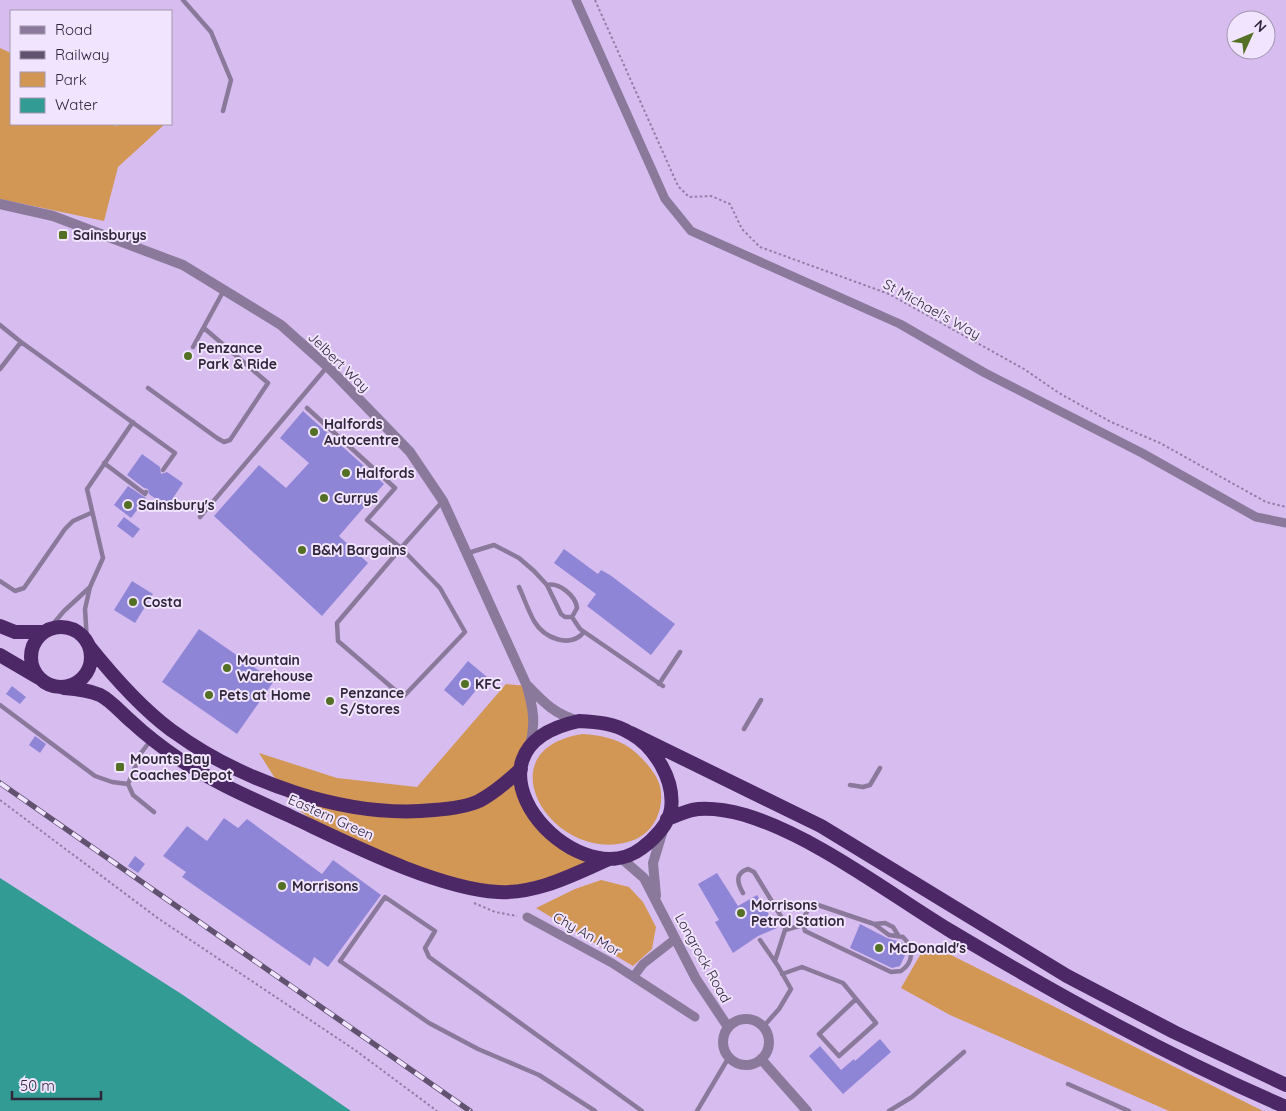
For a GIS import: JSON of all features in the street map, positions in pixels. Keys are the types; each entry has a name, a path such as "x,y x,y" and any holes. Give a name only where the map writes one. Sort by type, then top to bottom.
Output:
{"highway":[{"path":"0,626 15,632 46,631 61,627 72,629 81,634 88,644 91,659 86,674 80,680 64,688 48,684 0,655"},
{"path":"40,678 34,670 32,652 34,644 46,631"},
{"name":"Eastern Green","path":"88,644 143,706 170,729 205,753 245,773 308,796 361,809 407,813 445,809 478,802 499,788 521,769"},
{"name":"Eastern Green","path":"64,688 85,690 103,696 151,740 182,761 239,792 328,834 420,873 470,889 499,892 525,891 557,882 615,858"},
{"path":"631,733 655,755 666,775 671,794 671,810 666,822 651,841 637,851 615,858 584,853 561,841 540,822 525,802 520,785 524,756 530,746 547,731 579,721 609,724 631,733 821,826 1067,976 1174,1032 1286,1085"},
{"path":"666,822 693,810 713,810 744,815 782,830 830,855 1045,988 1153,1046 1286,1107"}],"street":[{"path":"576,0 665,199 691,231 900,324 985,373 1142,453 1256,517 1286,523"},
{"name":"Jelbert Way","path":"0,204 53,216 183,265 281,325 328,367 410,452 443,501 527,686 534,712 534,729 530,746"},
{"name":"Jelbert Way","path":"527,686 550,710 565,718 579,721"},
{"name":"Longrock Road","path":"656,900 653,863 666,822"},
{"name":"Longrock Road","path":"615,858 644,878 701,987 728,1027"},
{"name":"Chy An Mor","path":"527,917 575,941 634,976 695,1017"},
{"path":"634,976 643,964 675,939"},
{"path":"742,1019 750,1019 763,1027 767,1033 768,1047 761,1059 748,1065 734,1062 723,1048 723,1037 728,1027 742,1019"},
{"path":"761,1059 807,1111"}],"lane":[{"path":"183,0 211,32 231,80 223,111"},
{"path":"193,348 224,290"},
{"path":"0,325 175,453 163,470"},
{"path":"148,388 217,438 224,442 230,440 268,383 204,328"},
{"path":"0,370 21,342"},
{"path":"200,517 328,367"},
{"path":"307,408 395,488 367,520 401,548 440,588 465,632 403,696 338,640 337,623 401,548 443,501"},
{"path":"88,644 85,609 90,587 103,558 91,513 87,489 133,422"},
{"path":"104,463 145,494 146,492"},
{"path":"0,580 15,591 24,588 64,529 73,521 91,513"},
{"path":"468,553 484,546 499,546 519,558 547,585 558,610 565,617 572,616 577,608 574,599 557,585 547,585"},
{"path":"46,631 90,587"},
{"path":"519,587 535,622 549,635 565,641 575,640 584,632"},
{"path":"572,616 584,632 661,685 680,652"},
{"path":"744,729 761,700"},
{"path":"0,705 95,776 112,782 128,784"},
{"path":"151,740 141,753 128,784 133,795 154,812"},
{"path":"850,785 863,788 870,785 880,768"},
{"path":"743,893 737,884 737,878 742,871 748,869 754,872 785,923 785,930 775,961"},
{"path":"595,1111 539,1075 478,1049 423,1019 340,961 385,897 435,931 425,948 429,957 642,1111"},
{"path":"874,924 885,923 893,927 898,935 908,942 912,953 906,968 901,971 890,972 805,931 803,924 808,910 815,904 874,924 889,935 898,935"},
{"path":"785,930 803,924"},
{"path":"760,940 775,961 791,990 780,1009 763,1027"},
{"path":"782,974 802,967 842,983 876,1023 839,1056 819,1034 855,1000"},
{"path":"889,1111 912,1097 964,1052"},
{"path":"697,1111 729,1057"},
{"path":"1068,1084 1129,1111"}],"path":[{"name":"St Michael's Way","path":"595,0 678,186 689,197 710,196 730,204 742,229 760,247 889,294 988,351 1024,369 1059,394 1111,422 1160,443 1266,502 1286,507"},
{"path":"0,800 159,919 355,1050 437,1111"},
{"path":"470,889 469,900 494,912 527,917"}],"green space":[{"path":"0,48 10,53 10,125 164,125 118,167 104,221 0,199"},
{"path":"506,684 527,686 534,712 521,769 540,822 594,857 557,882 470,889 337,838 292,805 259,753 337,778 417,787"},
{"path":"583,734 607,738 625,745 643,760 655,775 660,786 661,795 659,812 652,827 639,838 631,841 602,844 576,837 555,823 540,803 533,781 536,761 553,744"},
{"path":"601,880 629,887 643,902 656,927 652,949 633,966 536,908 575,889"},
{"path":"927,943 1263,1111 1169,1111 950,1015 901,988"}],"water":[{"path":"0,878 183,995 351,1111 0,1111"}],"building":[{"name":"B&M Bargains","path":"303,411 384,484 339,536 368,563 322,616 214,516 259,465 286,488 309,463 280,438"},
{"name":"Sainsbury's","path":"142,454 160,467 161,474 167,472 183,483 167,507 149,494 148,489 127,475"},
{"name":"Sainsbury's","path":"128,486 146,498 131,518 114,505"},
{"path":"124,517 140,529 133,538 117,526"},
{"path":"564,549 598,574 601,570 610,575 675,624 651,655 587,606 596,594 554,563"},
{"name":"Costa","path":"132,581 153,594 135,623 114,610"},
{"path":"199,629 274,681 237,734 162,682"},
{"name":"KFC","path":"468,661 487,677 463,706 444,690"},
{"path":"12,686 26,697 20,704 6,694"},
{"path":"35,736 46,744 40,753 29,745"},
{"name":"Morrisons","path":"224,818 238,828 247,819 322,874 333,860 381,895 328,967 314,957 310,966 182,877 186,872 163,856 187,826 207,841"},
{"path":"135,856 145,864 138,873 128,866"},
{"name":"Morrisons Petrol Station","path":"717,873 738,906 757,895 777,928 758,936 733,953 715,922 719,920 698,884"},
{"name":"McDonald's","path":"860,924 887,938 903,943 907,951 900,966 892,968 850,948"},
{"path":"880,1039 891,1052 843,1094 809,1056 820,1046 841,1070 854,1059 855,1061"}],"railway":[{"path":"0,783 470,1111"}],"place":[{"name":"Sainsburys","path":"63,235"},
{"name":"Penzance Park & Ride","path":"188,356"},
{"name":"Halfords Autocentre","path":"314,432"},
{"name":"Halfords","path":"346,473"},
{"name":"Currys","path":"324,498"},
{"name":"Sainsbury's","path":"128,505"},
{"name":"B&M Bargains","path":"302,550"},
{"name":"Costa","path":"133,602"},
{"name":"Mountain Warehouse","path":"227,668"},
{"name":"KFC","path":"465,684"},
{"name":"Pets at Home","path":"209,695"},
{"name":"Penzance S/Stores","path":"330,701"},
{"name":"Mounts Bay Coaches Depot","path":"120,767"},
{"name":"Morrisons","path":"282,886"},
{"name":"Morrisons Petrol Station","path":"741,913"},
{"name":"McDonald's","path":"879,948"}]}
